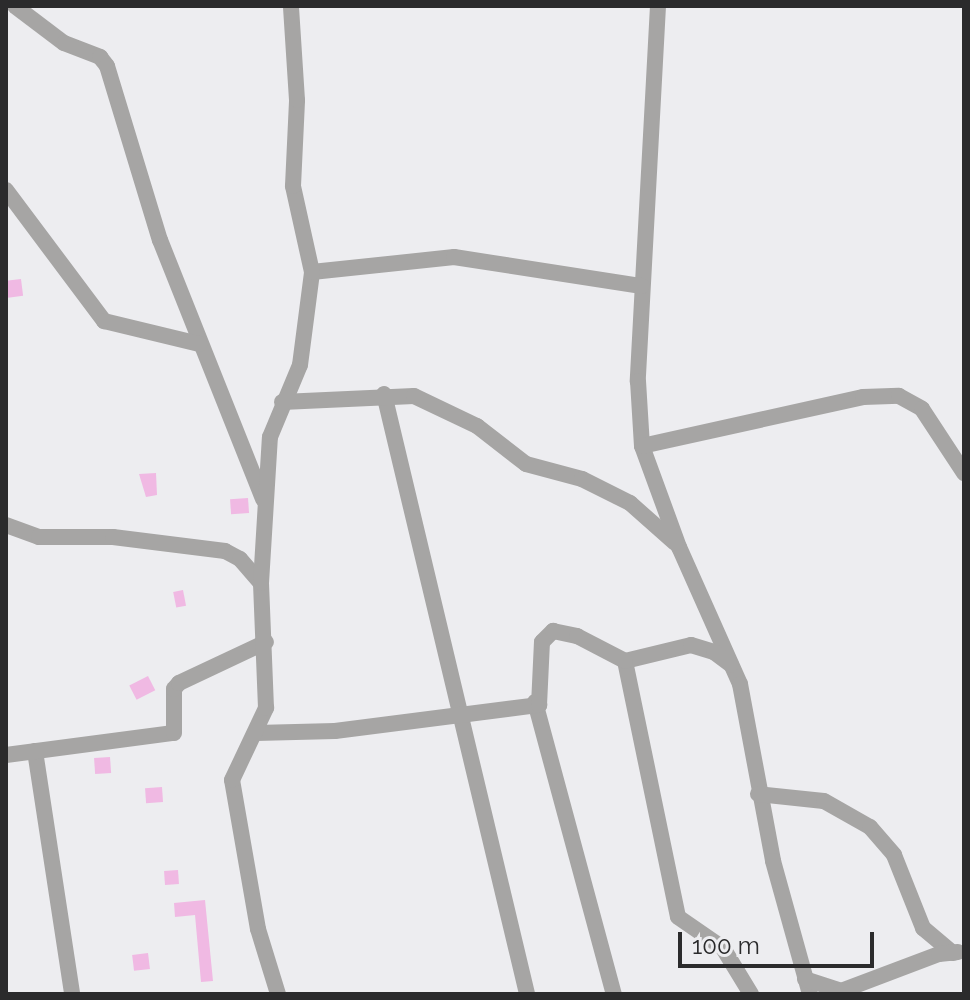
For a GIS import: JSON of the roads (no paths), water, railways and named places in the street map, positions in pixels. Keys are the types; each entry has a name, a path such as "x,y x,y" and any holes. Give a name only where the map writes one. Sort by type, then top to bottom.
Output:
{"street":[{"path":"15,6 64,43 104,60 160,240 265,504"},
{"path":"278,994 264,955 234,805 235,764 256,733 269,689 261,583 272,421 300,365 312,272 293,186 297,100 291,6"},
{"path":"658,6 642,286 642,446 679,547 734,667 758,794 807,986 841,991 959,952"},
{"path":"6,190 104,321 199,344"},
{"path":"312,272 454,257 642,286"},
{"path":"282,402 384,394 426,401 477,426 526,464 599,486 630,503 679,547"},
{"path":"384,394 419,557 462,712 527,994"},
{"path":"642,446 863,397 899,396 922,409 964,473"},
{"path":"6,525 39,537 113,537 225,551 261,583"},
{"path":"256,733 335,731 535,702 539,705 542,697 542,642 553,631 577,636 625,661 691,645 714,652 734,667"},
{"path":"6,755 174,733 174,689 179,683 266,642"},
{"path":"625,661 678,917 723,948 751,994"},
{"path":"535,702 614,994"},
{"path":"35,751 72,994"},
{"path":"758,794 824,801 870,827 894,855 923,928 959,952"}]}
